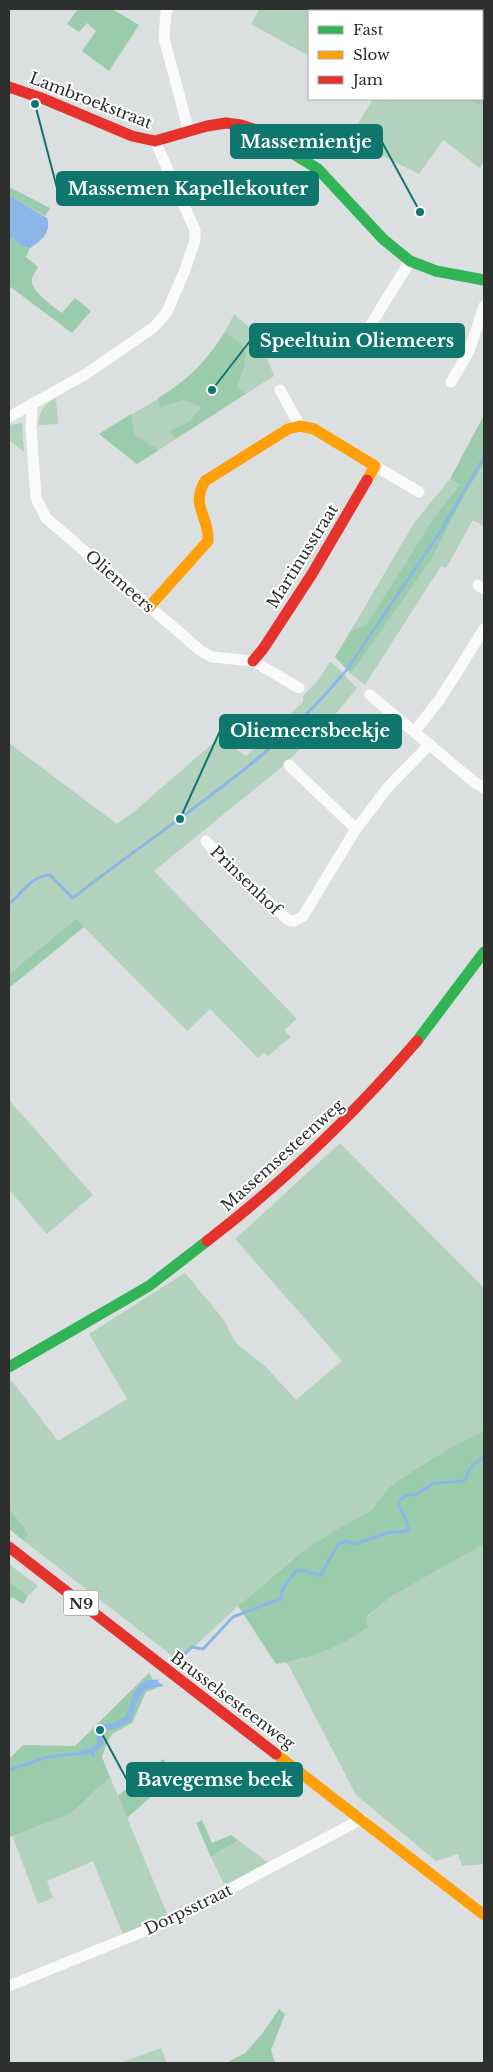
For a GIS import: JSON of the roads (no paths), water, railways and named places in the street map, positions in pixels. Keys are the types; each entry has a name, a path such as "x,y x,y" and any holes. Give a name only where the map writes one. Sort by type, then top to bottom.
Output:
{"main road":[{"name":"Lambroekstraat","path":"9,87 44,99 132,136 155,141 226,123 240,125 257,131 318,169 383,239 410,261 436,271 484,280"},
{"path":"149,607 208,541 208,528 198,502 198,492 205,481 288,429 300,426 314,429 375,466"},
{"name":"Martinusstraat","path":"252,661 263,649 312,574 375,466"},
{"name":"Massemsesteenweg","path":"9,1367 149,1286 277,1185 376,1088 418,1039 484,952"},
{"name":"Brusselsesteenweg","path":"9,1547 484,1915"}],"street":[{"path":"168,9 166,12 164,38 189,132"},
{"path":"9,417 86,374 140,338 154,327 167,312 185,270 195,240 195,230 155,141"},
{"path":"370,326 410,261"},
{"path":"451,382 469,351 484,306"},
{"path":"280,390 300,426"},
{"name":"Oliemeers","path":"32,404 31,428 36,498 46,518 200,651 212,657 252,661 299,688"},
{"path":"375,466 419,492"},
{"path":"415,730 440,699 484,629"},
{"path":"370,695 415,730 474,782 484,788"},
{"name":"Prinsenhof","path":"206,841 225,862 288,920 294,921 303,916 356,829 389,786 430,744"},
{"path":"289,765 356,829"},
{"name":"Dorpsstraat","path":"9,1986 169,1921 362,1819"}],"water":[{"path":"9,195 47,218 47,232 42,239 30,248 24,247 9,236"},
{"path":"146,1681 157,1681 164,1686 145,1689 136,1704 132,1720 117,1728 103,1731 103,1745 94,1754 95,1759 90,1754 81,1755 80,1751 92,1748 97,1743 96,1730 99,1724 112,1724 128,1715 131,1700 137,1687"}],"waterway":[{"path":"346,671 442,529 484,457"},
{"path":"9,904 37,878 50,875 73,898 214,793 283,737 344,673"},
{"path":"177,1661 192,1647 203,1649 233,1617 280,1599 283,1588 297,1570 321,1575 338,1544 346,1541 355,1544 387,1533 408,1531 399,1501 405,1496 417,1494 434,1483 464,1481 472,1465 484,1457"},
{"path":"147,1682 157,1681"},
{"path":"127,1720 130,1707"},
{"path":"9,1770 48,1757 83,1753"}],"place":[{"name":"Massemen Kapellekouter","path":"35,104"},
{"name":"Massemientje","path":"420,212"},
{"name":"Speeltuin Oliemeers","path":"212,390"},
{"name":"Oliemeersbeekje","path":"180,819"},
{"name":"Bavegemse beek","path":"100,1730"}]}
